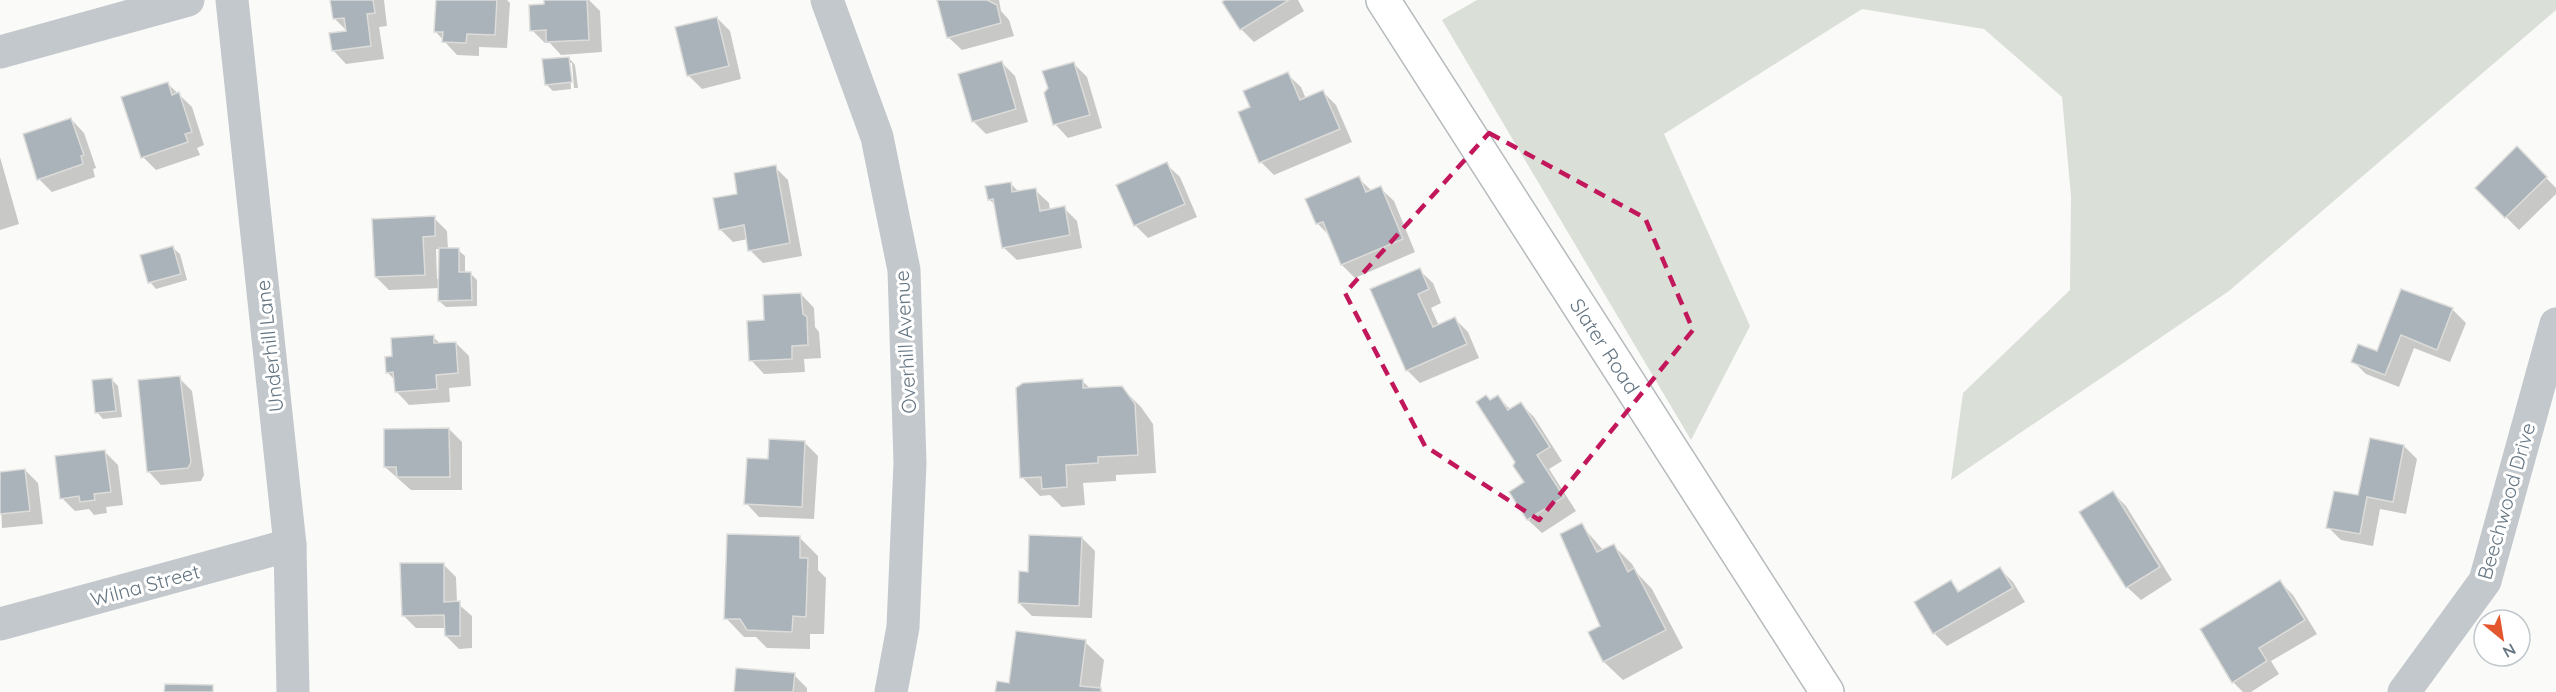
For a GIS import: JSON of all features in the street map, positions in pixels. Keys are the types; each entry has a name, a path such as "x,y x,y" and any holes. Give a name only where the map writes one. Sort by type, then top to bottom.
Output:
{"main road":[{"name":"Slater Road","path":"1383,0 1827,692"}],"street":[{"path":"0,52 188,0"},
{"name":"Underhill Lane","path":"232,0 290,545 292,692"},
{"name":"Overhill Avenue","path":"826,0 877,137 903,270 910,463 903,627 891,692"},
{"name":"Beechwood Drive","path":"2404,692 2485,581 2556,324"},
{"name":"Wilna Street","path":"0,624 290,545"}],"highlighted area":[{"path":"1489,133 1645,218 1693,330 1539,520 1425,446 1345,293"}],"shaded area":[{"path":"1477,0 2556,0 2556,10 2229,291 1951,480 1963,393 2070,290 2071,196 2062,97 1984,29 1862,9 1664,134 1750,326 1691,440 1442,20"}],"building":[{"path":"330,0 373,0 375,13 367,14 371,46 332,51 329,33 346,31 344,18 333,19"},
{"path":"436,0 497,0 495,35 467,34 466,43 442,42 443,32 434,32"},
{"path":"544,0 587,0 589,40 546,42 546,30 530,31 529,5 544,4"},
{"path":"937,0 987,0 997,5 1001,23 947,38"},
{"path":"1225,0 1289,0 1240,30 1222,2"},
{"path":"717,17 729,66 687,76 675,27"},
{"path":"569,57 572,82 545,85 542,59"},
{"path":"1002,61 1016,109 972,122 958,74"},
{"path":"1074,62 1090,115 1053,125 1044,93 1048,88 1042,71"},
{"path":"1288,72 1300,100 1323,90 1340,129 1259,163 1238,112 1250,107 1243,91"},
{"path":"168,82 172,95 179,92 192,132 185,134 188,142 141,158 121,97"},
{"path":"71,118 84,155 81,156 83,164 37,180 23,134"},
{"path":"2517,146 2547,177 2505,218 2475,188"},
{"path":"1167,162 1185,204 1134,226 1116,185"},
{"path":"776,165 790,243 748,251 744,225 719,230 713,198 737,194 734,173"},
{"path":"1359,176 1366,192 1381,186 1403,239 1341,265 1323,222 1316,224 1305,199"},
{"path":"1011,182 1012,192 1036,188 1040,211 1065,206 1070,235 1002,248 993,199 988,200 985,186"},
{"path":"435,216 435,236 423,237 425,275 375,277 372,219"},
{"path":"173,246 181,274 148,283 140,255"},
{"path":"439,248 459,248 459,272 471,272 472,300 438,301"},
{"path":"1420,268 1429,289 1418,294 1433,327 1455,317 1467,344 1406,371 1370,289"},
{"path":"2401,289 2453,308 2437,350 2401,335 2385,375 2351,362 2358,344 2377,351"},
{"path":"801,293 803,314 807,317 808,345 792,346 792,359 749,361 747,321 764,320 763,295"},
{"path":"434,335 434,343 456,342 458,373 436,375 437,389 395,392 393,372 386,373 385,357 392,356 391,338"},
{"path":"180,376 191,462 188,468 147,472 138,380"},
{"path":"112,378 116,411 95,413 92,380"},
{"path":"1083,379 1083,388 1122,386 1135,404 1138,455 1098,457 1098,463 1066,465 1067,487 1042,489 1041,477 1020,478 1016,388 1023,383"},
{"path":"1486,395 1490,400 1498,395 1508,410 1521,402 1550,447 1537,455 1564,497 1527,520 1509,492 1524,482 1513,466 1515,462 1476,402"},
{"path":"449,428 450,477 397,477 396,467 384,467 384,429"},
{"path":"2370,438 2404,445 2393,502 2367,497 2360,534 2326,528 2334,491 2358,495"},
{"path":"769,439 805,441 802,507 744,504 747,458 768,459"},
{"path":"105,450 111,492 94,494 95,500 80,502 79,496 60,499 55,456"},
{"path":"25,469 30,511 0,514 0,472"},
{"path":"2113,491 2160,567 2126,588 2079,512"},
{"path":"1582,523 1597,552 1614,544 1628,572 1634,568 1666,630 1603,662 1588,632 1600,626 1560,534"},
{"path":"727,534 800,536 800,558 808,558 806,617 793,616 792,632 747,630 740,619 724,619"},
{"path":"1029,535 1082,537 1079,606 1018,603 1019,571 1028,572"},
{"path":"400,563 444,563 444,602 460,601 460,636 445,636 444,615 402,616"},
{"path":"2000,567 2013,588 1933,634 1914,602 1951,580 1958,592"},
{"path":"2280,580 2305,620 2259,648 2267,661 2232,683 2200,629"},
{"path":"1016,631 1086,640 1080,686 1101,688 1101,692 995,692 997,681 1009,683"},
{"path":"736,668 795,673 793,692 734,692"},
{"path":"165,684 213,685 213,692 164,692"}]}
